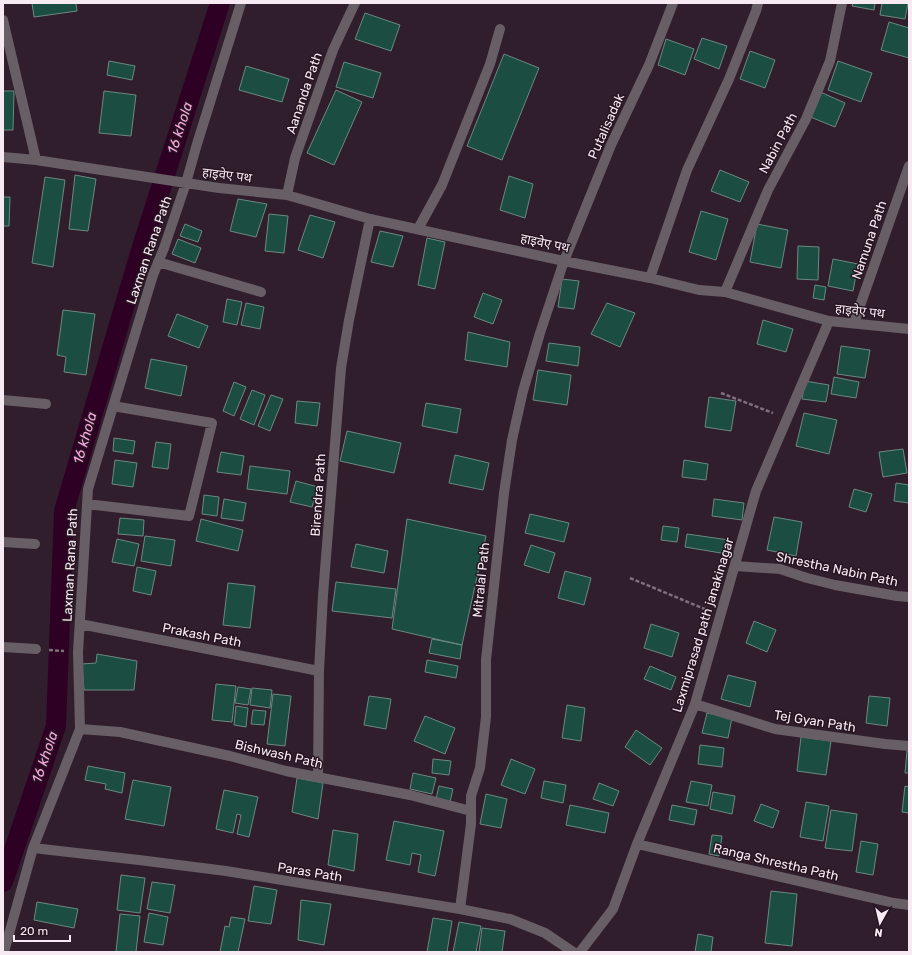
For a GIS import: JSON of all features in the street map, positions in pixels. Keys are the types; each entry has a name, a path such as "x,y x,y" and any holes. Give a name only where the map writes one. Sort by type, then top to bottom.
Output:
{"street":[{"name":"Laxman Rana Path","path":"4,952 33,848 80,729 78,652 88,489 153,275 164,248 186,183 196,144 241,3"},
{"name":"Aananda Path","path":"287,195 295,158 333,50 355,3"},
{"name":"Putalisadak","path":"564,260 611,145 649,65 673,3"},
{"path":"650,278 687,170 729,79 758,3"},
{"name":"Nabin Path","path":"725,292 768,190 806,119 830,61 842,3"},
{"path":"3,20 36,160"},
{"path":"418,229 442,185 490,64 500,29"},
{"name":"हाइवेए पथ","path":"3,157 36,160 220,188 287,195 370,218 418,229 650,278 699,290 725,292 829,321 909,329"},
{"name":"Namuna Path","path":"854,323 909,166"},
{"name":"Birendra Path","path":"318,777 319,670 323,595 341,368 348,320 370,218"},
{"name":"Mitralal Path","path":"460,909 471,824 471,796 480,768 486,717 486,660 504,493 512,440 523,392 540,333 564,260"},
{"path":"158,262 261,292"},
{"name":"Laxmiprasad path janakinagar","path":"580,952 613,909 637,844 695,704 756,491 829,321"},
{"path":"3,400 46,404"},
{"path":"87,504 189,516 212,423 113,406"},
{"path":"3,542 35,544"},
{"name":"Shrestha Nabin Path","path":"735,566 780,569 835,585 909,597"},
{"name":"Prakash Path","path":"80,624 319,670"},
{"path":"3,647 41,649"},
{"name":"Tej Gyan Path","path":"695,704 775,729 909,746"},
{"name":"Bishwash Path","path":"80,729 120,732 230,756 286,771 410,795 471,811"},
{"name":"Ranga Shrestha Path","path":"637,844 894,903 909,905"},
{"name":"Paras Path","path":"33,848 226,871 460,909 510,919 545,933 572,952"}],"path":[{"path":"721,393 787,419"},
{"path":"630,578 721,616"},
{"path":"41,649 67,651"}],"building":[{"path":"32,3 76,3 77,11 34,17"},
{"path":"853,3 875,3 874,10 852,6"},
{"path":"882,3 908,3 905,19 880,15"},
{"path":"365,13 400,25 391,51 355,39"},
{"path":"889,22 909,28 909,58 881,50"},
{"path":"702,38 727,46 719,69 694,59"},
{"path":"666,39 694,49 685,75 658,65"},
{"path":"750,51 775,60 765,88 740,79"},
{"path":"504,54 539,68 502,160 467,146"},
{"path":"109,61 135,66 132,80 107,75"},
{"path":"838,61 872,73 861,102 828,90"},
{"path":"344,62 381,73 373,98 336,87"},
{"path":"246,66 289,79 282,102 239,90"},
{"path":"336,90 362,102 334,165 307,153"},
{"path":"3,91 14,91 13,130 3,130"},
{"path":"104,91 136,95 131,136 99,133"},
{"path":"818,91 845,103 835,127 808,116"},
{"path":"720,170 749,182 740,202 711,191"},
{"path":"75,175 96,179 88,231 69,229"},
{"path":"509,176 533,184 525,218 500,210"},
{"path":"45,177 65,180 53,267 32,263"},
{"path":"3,197 10,197 9,226 3,226"},
{"path":"238,199 267,204 256,237 230,231"},
{"path":"701,211 728,219 716,260 689,252"},
{"path":"269,214 288,216 284,253 265,251"},
{"path":"310,215 335,222 323,258 298,250"},
{"path":"185,224 202,231 198,242 180,236"},
{"path":"757,224 788,230 781,268 750,262"},
{"path":"380,231 403,236 393,267 371,262"},
{"path":"427,238 445,242 435,289 418,285"},
{"path":"178,239 201,248 195,263 172,254"},
{"path":"798,246 819,247 818,280 797,279"},
{"path":"833,259 858,264 853,291 828,286"},
{"path":"562,279 579,281 574,309 558,307"},
{"path":"815,285 826,287 824,300 813,298"},
{"path":"483,293 502,300 493,324 474,317"},
{"path":"227,299 242,302 237,325 223,322"},
{"path":"246,303 264,307 260,329 241,325"},
{"path":"607,303 635,313 620,347 591,334"},
{"path":"63,310 95,314 86,375 64,372 66,357 57,355"},
{"path":"177,314 208,326 199,348 168,336"},
{"path":"763,320 793,329 786,352 757,344"},
{"path":"468,332 510,342 507,367 465,360"},
{"path":"549,343 580,347 578,366 546,361"},
{"path":"841,346 870,350 865,378 837,374"},
{"path":"151,359 187,366 181,396 145,388"},
{"path":"538,370 571,375 567,405 533,400"},
{"path":"834,377 859,382 856,398 831,394"},
{"path":"805,381 829,385 826,402 802,399"},
{"path":"234,382 246,387 234,416 223,411"},
{"path":"252,390 265,395 254,425 240,419"},
{"path":"271,395 283,399 270,431 258,426"},
{"path":"709,397 736,401 731,431 705,427"},
{"path":"297,401 320,403 317,426 295,423"},
{"path":"426,403 461,409 457,433 422,426"},
{"path":"804,413 837,420 829,454 796,446"},
{"path":"347,431 401,443 394,473 340,461"},
{"path":"114,438 135,441 133,454 113,451"},
{"path":"156,442 171,444 168,469 152,467"},
{"path":"903,449 907,473 883,477 879,452"},
{"path":"221,452 244,456 241,475 217,472"},
{"path":"455,455 489,463 483,490 449,483"},
{"path":"115,460 137,463 133,487 112,484"},
{"path":"684,460 708,464 706,480 682,477"},
{"path":"250,466 290,471 287,494 247,489"},
{"path":"296,481 318,487 312,507 290,502"},
{"path":"896,483 909,485 909,503 894,501"},
{"path":"854,489 872,494 866,512 849,507"},
{"path":"204,495 219,497 217,516 202,514"},
{"path":"224,499 246,503 243,521 221,518"},
{"path":"714,499 744,503 742,520 712,516"},
{"path":"530,514 569,523 564,542 525,533"},
{"path":"774,517 802,522 796,556 767,550"},
{"path":"120,518 144,520 143,536 118,534"},
{"path":"201,519 243,530 238,551 196,541"},
{"path":"407,519 486,536 462,645 392,629"},
{"path":"663,526 679,528 677,542 661,540"},
{"path":"687,534 729,540 727,554 685,547"},
{"path":"145,536 175,540 171,566 141,561"},
{"path":"117,539 139,544 134,566 112,562"},
{"path":"356,544 388,551 384,573 351,567"},
{"path":"531,545 555,553 549,573 524,565"},
{"path":"137,567 156,571 151,595 133,591"},
{"path":"565,571 591,578 584,605 558,598"},
{"path":"336,582 396,589 392,618 332,611"},
{"path":"228,583 255,586 250,628 223,625"},
{"path":"754,621 776,630 767,652 746,643"},
{"path":"651,624 679,633 672,657 644,648"},
{"path":"432,639 462,645 460,659 429,653"},
{"path":"97,654 137,661 134,690 84,690 82,664 96,663"},
{"path":"427,660 458,666 456,678 425,672"},
{"path":"650,666 676,677 671,690 644,679"},
{"path":"728,675 756,682 750,707 721,699"},
{"path":"216,684 236,686 232,722 212,720"},
{"path":"238,687 251,689 248,705 235,703"},
{"path":"252,688 272,690 270,708 250,705"},
{"path":"273,694 291,696 285,746 267,744"},
{"path":"369,696 391,699 386,729 364,725"},
{"path":"869,696 890,698 887,726 866,723"},
{"path":"567,705 585,708 581,741 562,738"},
{"path":"236,706 248,708 246,727 234,725"},
{"path":"253,710 266,711 264,725 251,724"},
{"path":"707,713 732,718 728,738 702,733"},
{"path":"425,716 455,728 445,754 414,741"},
{"path":"636,730 662,748 650,765 625,747"},
{"path":"801,737 831,741 826,775 797,771"},
{"path":"700,745 724,748 722,767 698,764"},
{"path":"907,751 909,751 909,773 905,773"},
{"path":"433,759 451,761 449,775 432,773"},
{"path":"511,759 535,769 525,794 501,785"},
{"path":"88,766 125,773 122,793 105,789 106,784 85,780"},
{"path":"413,773 436,778 432,794 410,789"},
{"path":"297,778 323,783 318,819 292,812"},
{"path":"133,780 171,787 164,826 125,819"},
{"path":"544,781 566,785 563,803 541,798"},
{"path":"691,781 712,785 708,806 686,802"},
{"path":"599,783 619,791 613,806 593,799"},
{"path":"439,786 453,789 450,802 436,799"},
{"path":"905,786 909,787 909,813 902,812"},
{"path":"224,790 258,797 249,837 237,834 241,815 237,814 233,833 216,829"},
{"path":"713,792 735,796 732,814 710,809"},
{"path":"486,794 507,799 501,828 480,824"},
{"path":"806,802 829,806 823,841 800,837"},
{"path":"761,804 779,811 773,828 754,821"},
{"path":"570,805 609,813 605,833 566,825"},
{"path":"672,805 697,810 694,825 669,820"},
{"path":"831,810 857,814 852,851 825,848"},
{"path":"394,821 444,831 435,876 418,872 421,855 412,853 410,865 386,860"},
{"path":"333,830 358,834 354,871 328,865"},
{"path":"712,835 722,836 719,856 709,854"},
{"path":"861,841 878,844 873,875 856,872"},
{"path":"121,875 145,878 140,913 117,910"},
{"path":"152,882 175,885 170,913 147,909"},
{"path":"254,886 277,890 271,924 248,921"},
{"path":"771,891 797,894 792,946 765,943"},
{"path":"301,900 331,904 324,945 298,940"},
{"path":"37,902 78,909 74,928 34,920"},
{"path":"149,913 168,917 163,945 144,942"},
{"path":"120,914 140,916 136,952 116,952"},
{"path":"231,917 245,919 238,952 220,952 225,926 229,927"},
{"path":"433,918 452,921 447,952 427,952"},
{"path":"459,922 481,926 476,952 453,952"},
{"path":"482,928 505,931 502,952 479,952"},
{"path":"698,934 713,937 711,952 695,952"}],"waterway":[{"name":"16 khola","path":"3,882 56,726 64,511 141,250 220,3"}]}
